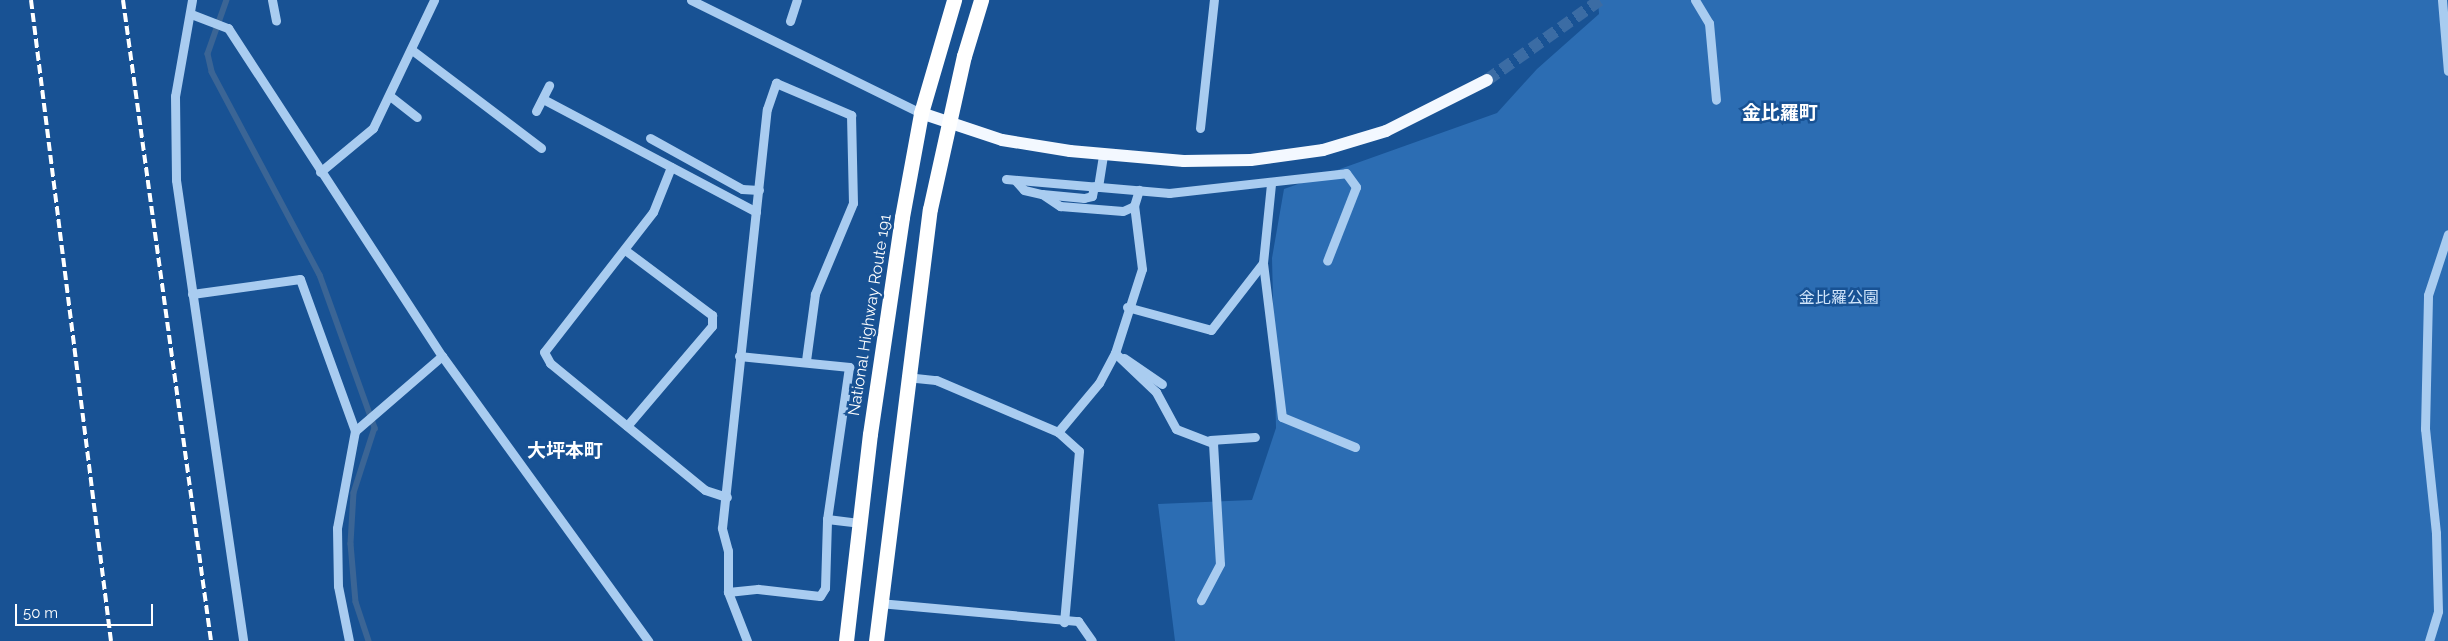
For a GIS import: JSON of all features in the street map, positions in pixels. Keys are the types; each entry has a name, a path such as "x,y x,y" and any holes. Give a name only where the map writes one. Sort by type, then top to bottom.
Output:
{"highway":[{"name":"National Highway Route 191","path":"846,641 860,523 920,113 954,0"},
{"path":"876,641 906,377 930,209 947,124 981,0"}],"main road":[{"path":"920,113 947,124 1002,140 1104,154 1184,162 1251,160 1323,150 1386,131 1487,80"}],"street":[{"path":"192,0 175,96 176,180 243,641"},
{"path":"272,0 276,21"},
{"path":"320,172 366,138 390,96 434,0"},
{"path":"691,0 920,113"},
{"path":"790,21 798,0"},
{"path":"1200,128 1214,0"},
{"path":"1695,0 1709,24 1716,100"},
{"path":"2442,0 2448,71"},
{"path":"191,14 228,28 320,172 442,356 648,641"},
{"path":"412,50 541,148"},
{"path":"747,641 728,592 728,551 722,528 727,497 739,356 767,109 776,83 851,115 853,203 815,294 806,361"},
{"path":"536,111 549,85"},
{"path":"390,96 417,117"},
{"path":"543,99 756,212"},
{"path":"650,138 742,189 759,190"},
{"path":"1104,154 1096,186 1092,196 1084,198 1042,194 1024,190 1010,179 1096,186 1169,193 1271,184 1346,172 1356,187 1327,261"},
{"path":"671,167 653,212 544,352 550,362 705,490 727,497"},
{"path":"1271,184 1263,263 1282,416 1355,447"},
{"path":"1058,432 1100,383 1115,352 1127,307 1142,269 1134,205 1140,190"},
{"path":"1042,194 1060,206 1096,211 1123,211 1134,205"},
{"path":"2429,641 2438,611 2436,532 2425,429 2428,295 2448,234"},
{"path":"625,250 712,315 712,326 627,426"},
{"path":"1127,307 1211,330 1263,263"},
{"path":"192,294 300,279 355,431"},
{"path":"1115,352 1162,384"},
{"path":"1115,352 1156,392 1176,429 1210,440 1255,437"},
{"path":"349,641 338,586 336,548 340,492 355,431 363,422 442,356"},
{"path":"728,592 758,589 820,596 825,588 827,519 849,368 806,361 739,356"},
{"path":"906,377 936,380 1058,432 1079,451 1064,622"},
{"path":"1201,600 1220,564 1210,440"},
{"path":"827,519 860,523"},
{"path":"879,603 1078,622 1092,641"}],"green space":[{"name":"金比羅公園","path":"1598,0 2448,0 2448,641 1175,641 1158,504 1252,500 1276,428 1272,258 1284,189 1497,113 1537,69 1599,14"}],"waterway":[{"path":"227,0 208,54 212,72 320,275 375,428 354,493 351,544 356,602 369,641"}],"tunnel":[{"path":"1487,80 1600,0"}],"railway":[{"path":"31,0 111,641"},
{"path":"123,0 211,641"}],"district":[{"name":"金比羅町","path":"1780,113"},
{"name":"大坪本町","path":"565,451"}]}
